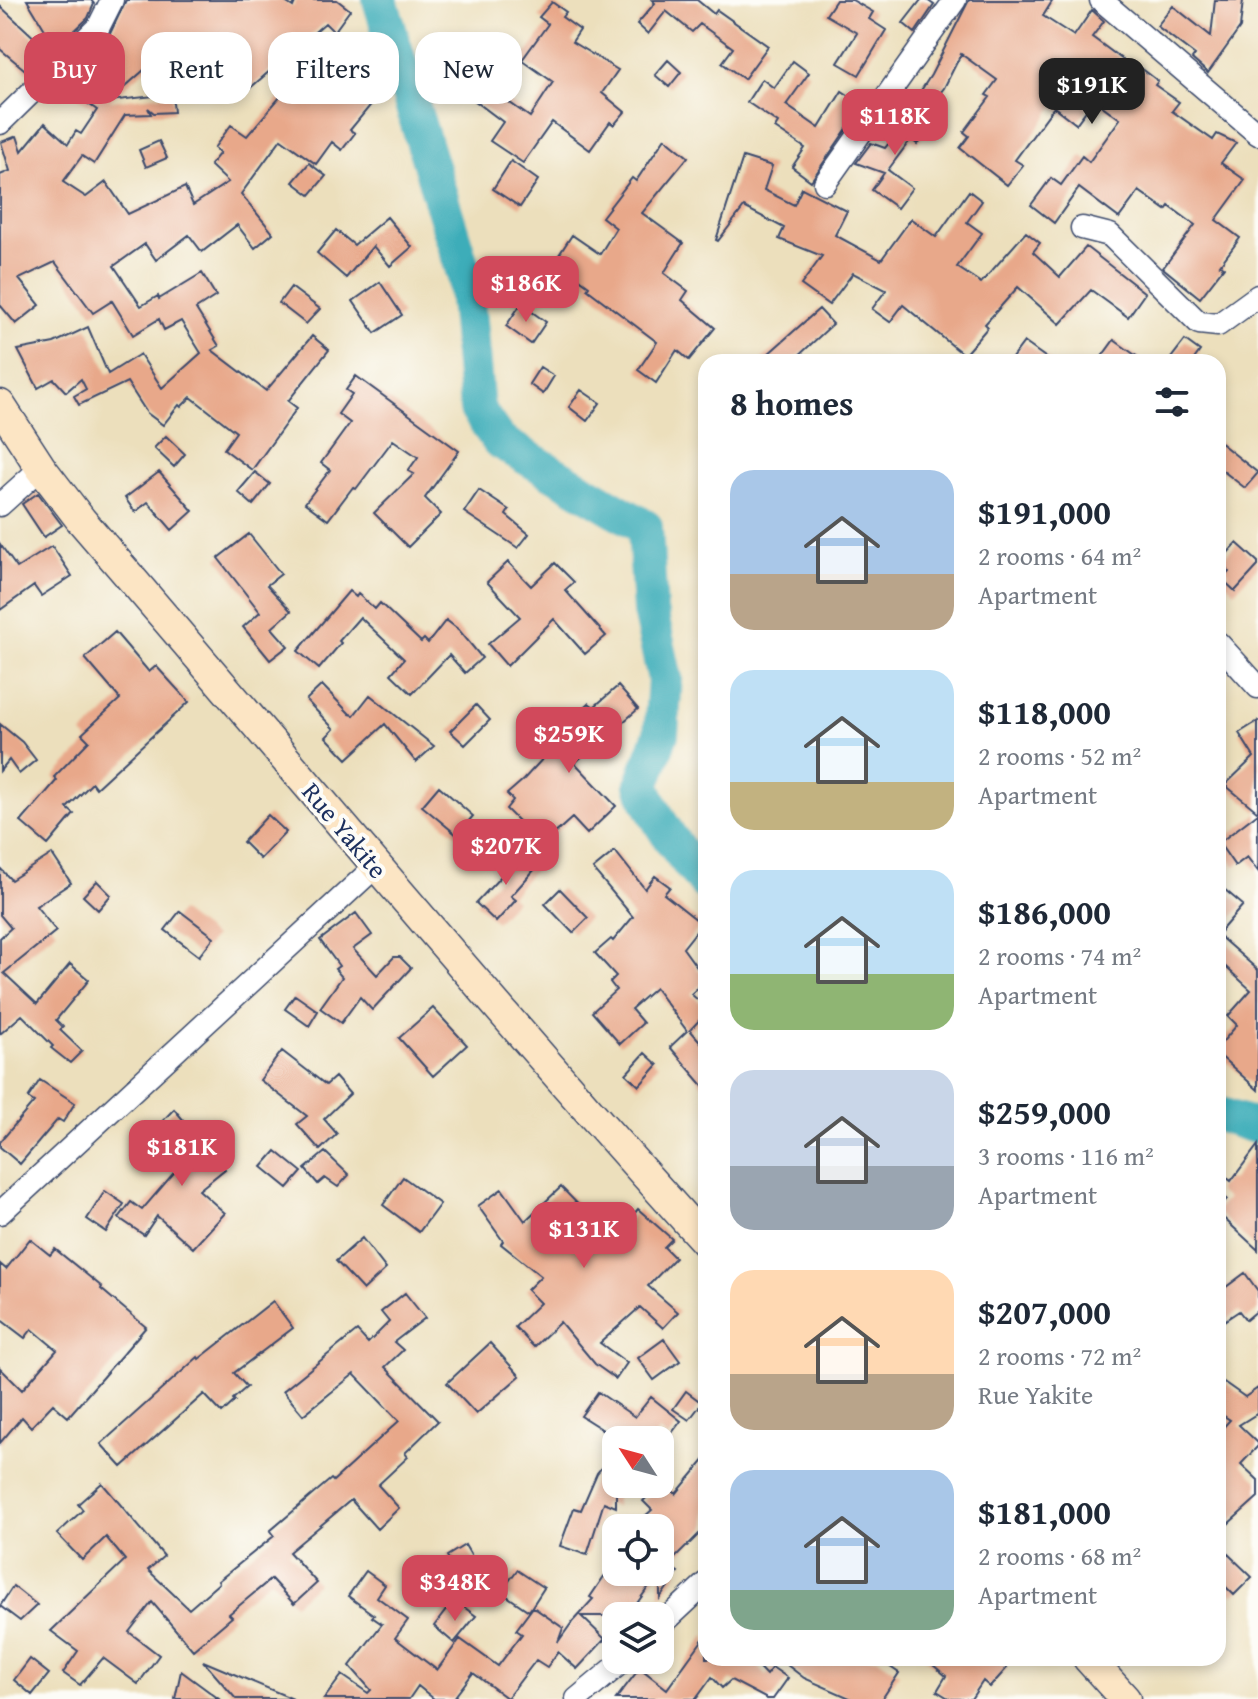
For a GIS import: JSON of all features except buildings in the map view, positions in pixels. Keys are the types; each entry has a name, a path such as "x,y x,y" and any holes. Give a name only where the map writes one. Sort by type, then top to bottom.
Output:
{"main road":[{"name":"Rue Yakite","path":"0,405 41,468 81,520 375,867 698,1233"},
{"path":"1095,1666 1125,1699"}],"street":[{"path":"0,123 99,26 112,0"},
{"path":"825,183 955,0"},
{"path":"1101,0 1258,134"},
{"path":"1082,228 1110,235 1199,323 1218,325 1258,296"},
{"path":"0,505 41,468"},
{"path":"1226,652 1258,687"},
{"path":"0,1213 375,867"},
{"path":"674,1613 698,1590"},
{"path":"577,1699 607,1674"}],"waterway":[{"path":"380,0 465,277 477,409 499,441 645,527 650,611 665,679 661,734 642,785 670,837 698,873"},
{"path":"1226,1117 1258,1127"}]}
